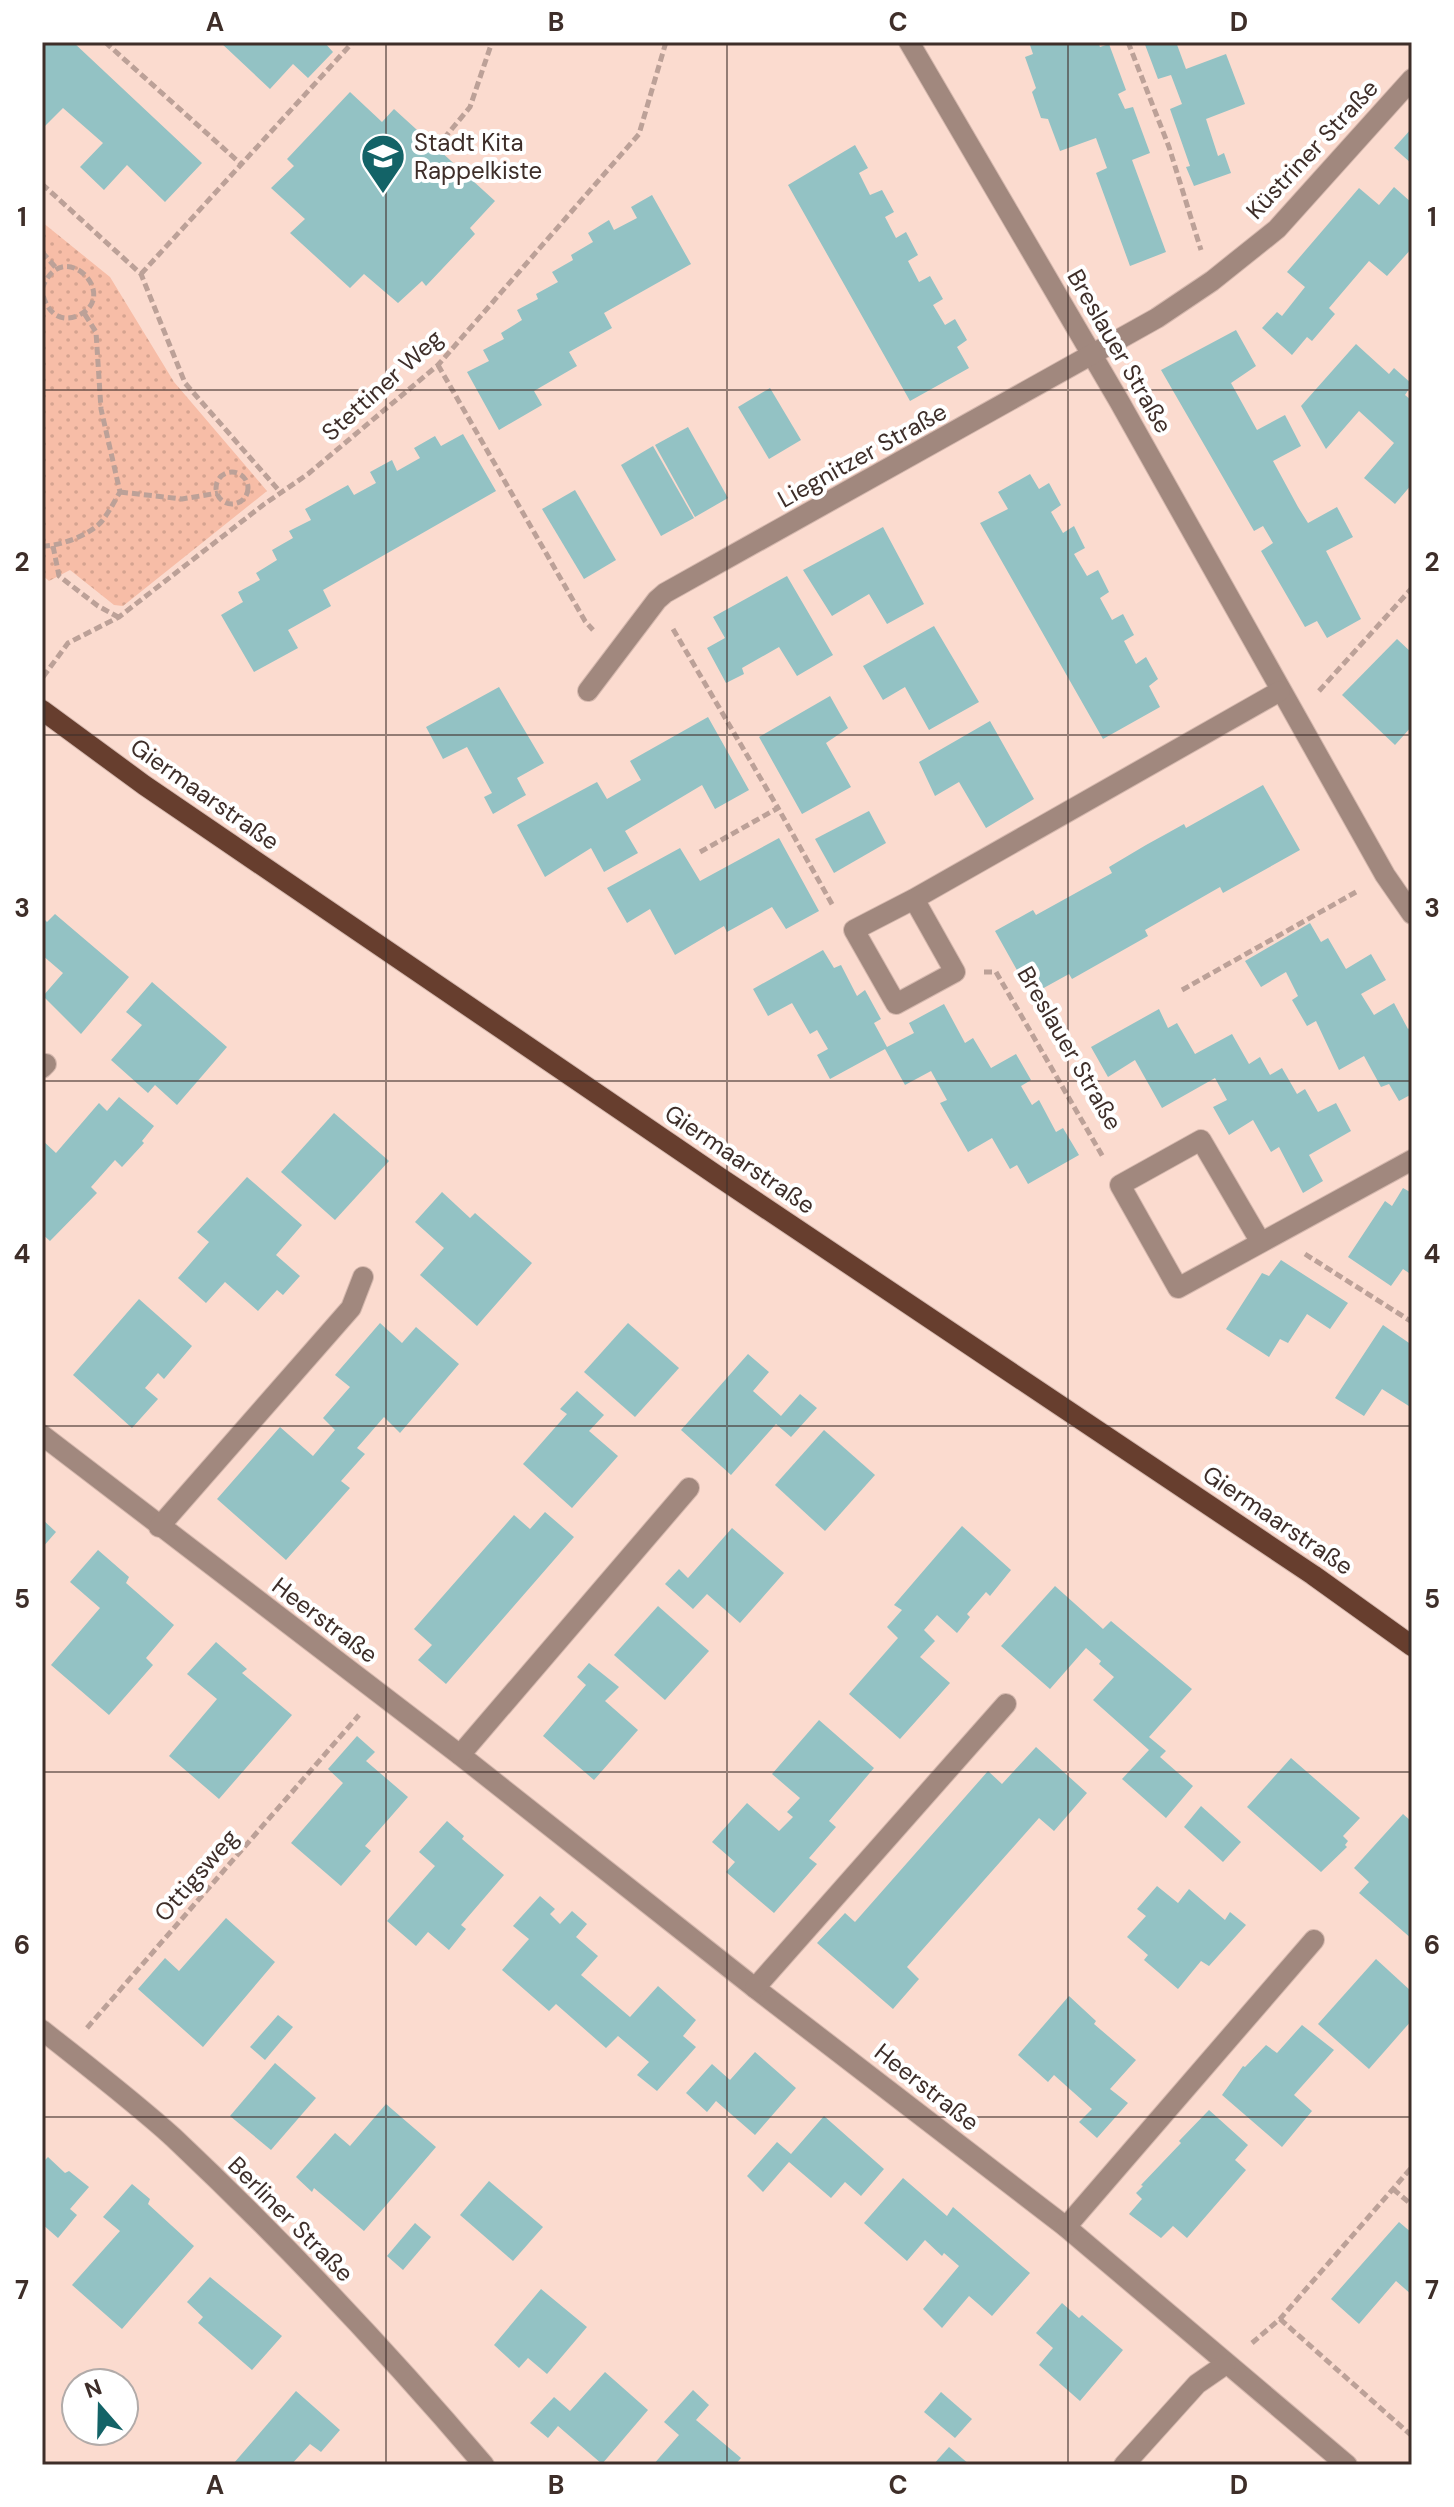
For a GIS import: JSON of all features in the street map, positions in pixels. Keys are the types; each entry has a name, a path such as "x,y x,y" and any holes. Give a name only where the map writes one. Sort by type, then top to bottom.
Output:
{"main road":[{"name":"Giermaarstraße","path":"42,710 222,839 706,1169 1313,1575 1412,1646"}],"street":[{"name":"Breslauer Straße","path":"909,42 1092,354 1385,875 1412,914"},
{"name":"Küstriner Straße","path":"1092,354 1157,318 1212,281 1277,229 1412,79"},
{"name":"Liegnitzer Straße","path":"588,691 657,600 1092,354"},
{"path":"914,899 955,972 896,1004 854,930 1285,700"},
{"path":"1260,1241 1201,1140 1120,1185 1178,1288 1412,1160"},
{"path":"159,1527 351,1308 363,1277"},
{"name":"Heerstraße","path":"42,1435 460,1755 755,1988 1066,2227 1347,2465"},
{"path":"460,1755 689,1488"},
{"path":"755,1988 1006,1704"},
{"path":"1066,2227 1314,1940"},
{"name":"Berliner Straße","path":"42,2030 172,2137 297,2259 425,2396 484,2465"},
{"path":"1124,2465 1197,2384 1226,2364"}],"path":[{"path":"105,42 241,164"},
{"path":"141,274 353,42"},
{"path":"436,148 470,107 492,42"},
{"name":"Stettiner Weg","path":"42,678 68,643 119,617 281,493 438,365 639,134 666,42"},
{"path":"1128,42 1169,147 1212,281"},
{"path":"42,184 141,274 185,383 281,493"},
{"path":"42,252 57,269"},
{"path":"70,267 82,271 91,280 94,292 92,303 84,313 70,319 55,316 45,305 42,290 46,277 57,269 70,267"},
{"path":"42,546 53,546 100,523 120,492 101,409 96,332 84,313"},
{"path":"438,365 585,621 615,655"},
{"path":"226,473 242,475 247,482 247,495 239,503 226,503 218,493 219,479 226,473"},
{"path":"120,492 182,499 218,493"},
{"path":"53,546 59,576 98,606 119,617"},
{"path":"1285,700 1319,691 1412,588"},
{"path":"657,600 839,918 854,930"},
{"path":"700,852 778,808"},
{"path":"1182,990 1385,875"},
{"name":"Breslauer Straße","path":"955,972 996,972 1120,1185"},
{"path":"1286,1227 1300,1252 1412,1322"},
{"name":"Ottigsweg","path":"67,2050 378,1693"},
{"path":"1226,2364 1280,2319 1412,2167"},
{"path":"1393,2189 1412,2205"},
{"path":"1280,2319 1412,2436"}],"shaded area":[{"path":"42,222 110,277 174,382 267,491 123,606 114,605 70,570 49,581 42,575"}],"building":[{"path":"42,42 73,42 202,163 165,202 127,165 104,190 80,167 103,143 63,108 42,129"},
{"path":"220,42 324,42 333,52 308,78 293,64 270,89"},
{"path":"1029,42 1098,42 1100,47 1109,44 1126,90 1118,94 1125,109 1133,107 1150,153 1132,160 1166,252 1130,266 1096,173 1107,168 1096,138 1060,151 1048,119 1041,118 1032,92 1036,88 1025,57 1033,54"},
{"path":"1144,42 1176,42 1186,69 1226,54 1245,104 1206,119 1218,156 1224,153 1231,173 1194,186 1170,109 1182,104 1171,75 1158,79"},
{"name":"Stadt Kita Rappelkiste","path":"350,92 382,122 394,109 495,201 470,228 475,234 426,286 422,281 398,303 364,274 350,288 290,233 305,219 271,188 294,166 287,159"},
{"path":"1412,128 1412,164 1394,148"},
{"path":"855,145 868,168 859,173 870,195 882,190 894,212 885,217 896,238 906,232 918,255 908,261 919,282 930,276 943,299 933,305 945,325 955,319 967,340 957,347 969,368 910,401 788,185"},
{"path":"1394,187 1412,203 1412,248 1387,276 1369,261 1329,308 1335,314 1312,341 1307,337 1292,355 1262,328 1277,312 1282,316 1305,287 1287,272 1359,188 1379,205"},
{"path":"652,195 691,264 604,313 612,328 569,352 577,366 534,391 542,405 499,430 467,372 489,361 483,350 504,339 501,333 522,320 517,310 538,299 536,294 558,282 552,272 573,260 571,255 593,242 588,233 609,220 614,230 637,218 631,207"},
{"path":"1236,330 1256,366 1231,383 1257,430 1285,415 1301,446 1273,461 1298,507 1308,523 1337,507 1353,537 1326,551 1361,619 1327,638 1317,621 1305,627 1261,551 1273,543 1263,526 1254,531 1161,370"},
{"path":"1356,344 1389,374 1394,368 1412,384 1405,395 1412,401 1412,484 1395,504 1364,478 1394,443 1359,411 1326,449 1301,406"},
{"path":"770,388 801,440 769,459 738,407"},
{"path":"688,427 728,498 695,517 655,445"},
{"path":"463,434 496,491 323,590 331,606 288,630 298,648 254,672 221,615 243,602 238,592 260,580 256,573 277,560 272,550 293,538 289,531 311,520 305,509 348,485 354,495 376,483 370,472 392,460 397,471 420,458 414,448 435,436 441,446"},
{"path":"653,446 694,518 661,536 621,465"},
{"path":"1030,474 1039,489 1049,483 1061,505 1051,512 1063,533 1074,526 1085,548 1074,554 1087,576 1098,570 1109,592 1100,598 1112,620 1123,614 1134,635 1124,641 1136,664 1146,657 1158,679 1149,686 1160,707 1103,739 980,523 1008,509 998,492"},
{"path":"575,490 616,560 584,579 542,509"},
{"path":"883,527 924,604 887,624 869,594 832,616 803,570"},
{"path":"787,576 833,655 797,676 779,647 742,668 744,674 726,683 707,648 725,638 713,617"},
{"path":"934,626 979,702 929,730 905,687 883,700 863,666"},
{"path":"1397,639 1412,653 1412,726 1395,745 1342,695"},
{"path":"499,687 544,763 517,778 526,795 493,814 484,797 492,793 467,747 443,759 426,727"},
{"path":"830,696 848,728 826,743 851,787 802,814 759,737"},
{"path":"708,717 749,790 715,809 702,785 625,831 638,853 604,872 591,848 545,877 517,825 597,782 607,799 641,780 630,761"},
{"path":"990,721 1034,799 986,828 959,782 935,796 919,762"},
{"path":"1263,785 1300,850 1223,893 1220,887 1145,930 1148,936 1072,979 1069,974 1031,995 995,931 1033,910 1036,915 1112,873 1109,867 1146,845 1184,824 1186,828"},
{"path":"869,811 886,843 834,873 815,839"},
{"path":"779,838 819,911 786,929 772,907 727,932 724,926 675,955 650,909 627,923 607,888 680,848 700,881"},
{"path":"55,914 129,977 81,1034 43,996 63,973 42,955 42,917 47,922"},
{"path":"1310,923 1321,942 1328,938 1346,969 1371,954 1386,980 1361,994 1374,1015 1394,1003 1408,1029 1412,1026 1412,1094 1399,1101 1389,1084 1381,1087 1364,1056 1339,1070 1316,1021 1307,1026 1292,1000 1298,996 1286,972 1261,987 1245,961"},
{"path":"823,950 834,968 841,965 857,996 865,990 881,1019 874,1023 887,1047 914,1033 909,1023 944,1004 965,1043 973,1038 991,1068 1016,1054 1031,1080 1021,1086 1032,1105 1039,1100 1056,1132 1063,1128 1079,1155 1028,1184 1017,1165 1010,1169 992,1138 968,1152 940,1103 947,1100 931,1071 905,1085 885,1049 830,1079 817,1055 828,1049 817,1030 810,1034 792,1003 768,1016 753,989"},
{"path":"152,982 227,1047 177,1105 155,1085 148,1093 111,1060 142,1025 126,1012"},
{"path":"1159,1009 1168,1028 1177,1023 1195,1054 1232,1034 1249,1064 1260,1057 1270,1075 1282,1068 1297,1094 1305,1089 1318,1112 1336,1103 1351,1131 1309,1155 1323,1181 1303,1193 1279,1147 1271,1152 1253,1120 1229,1135 1213,1107 1227,1100 1215,1078 1162,1108 1135,1060 1108,1077 1091,1047"},
{"path":"119,1097 154,1126 142,1141 144,1143 122,1167 115,1160 91,1187 97,1193 50,1241 42,1234 42,1140 56,1153 99,1103 107,1111"},
{"path":"334,1113 389,1161 335,1220 281,1172"},
{"path":"247,1177 302,1225 276,1255 300,1276 283,1295 277,1290 258,1311 225,1282 206,1303 178,1278 209,1242 197,1232"},
{"path":"1403,1188 1412,1193 1412,1268 1409,1273 1403,1269 1391,1286 1348,1257 1385,1201 1392,1206"},
{"path":"442,1192 470,1218 475,1213 532,1263 477,1326 420,1275 444,1248 415,1222"},
{"path":"1281,1260 1348,1303 1330,1329 1307,1314 1288,1343 1280,1339 1269,1357 1226,1329 1262,1273 1269,1276"},
{"path":"139,1299 192,1346 164,1379 158,1373 145,1388 158,1399 132,1428 73,1375"},
{"path":"380,1323 402,1343 416,1327 459,1364 400,1433 384,1417 357,1448 365,1454 341,1481 350,1488 286,1560 217,1499 280,1427 313,1456 335,1430 323,1418 350,1387 335,1375"},
{"path":"628,1323 679,1368 635,1417 584,1372"},
{"path":"1383,1325 1412,1345 1412,1408 1382,1389 1364,1416 1335,1398"},
{"path":"748,1354 769,1372 753,1391 781,1416 800,1394 817,1408 791,1437 776,1424 731,1475 681,1430"},
{"path":"577,1391 604,1415 589,1431 618,1456 572,1508 523,1464 567,1414 560,1409"},
{"path":"824,1430 875,1475 825,1531 775,1485"},
{"path":"545,1512 574,1537 446,1684 418,1660 432,1645 414,1629 514,1515 530,1529"},
{"path":"42,1519 56,1532 42,1548"},
{"path":"962,1526 1011,1570 990,1596 986,1592 967,1614 970,1617 957,1633 937,1615 924,1630 935,1641 920,1657 950,1683 900,1739 849,1694 898,1638 887,1627 902,1610 894,1605"},
{"path":"732,1528 784,1573 740,1623 707,1594 693,1609 665,1584 679,1569 688,1578"},
{"path":"98,1550 129,1577 126,1583 174,1625 146,1658 153,1665 109,1715 51,1665 100,1608 70,1582"},
{"path":"1055,1586 1103,1629 1111,1621 1192,1689 1149,1737 1166,1751 1160,1757 1193,1786 1166,1818 1122,1779 1149,1750 1093,1700 1114,1677 1099,1664 1101,1661 1086,1648 1050,1689 1001,1646"},
{"path":"658,1606 709,1651 665,1700 614,1655"},
{"path":"216,1642 247,1669 242,1673 292,1715 219,1799 169,1756 217,1699 187,1674"},
{"path":"589,1663 619,1687 605,1701 638,1730 594,1780 543,1736 586,1685 577,1677"},
{"path":"819,1720 874,1768 829,1821 836,1827 809,1858 817,1864 774,1913 726,1872 735,1862 712,1842 747,1803 779,1831 793,1817 787,1812 800,1798 772,1774"},
{"path":"357,1736 375,1752 366,1761 408,1797 365,1846 371,1851 341,1886 291,1843 343,1783 328,1769"},
{"path":"1036,1747 1087,1793 1054,1831 1039,1818 907,1967 919,1979 893,2009 817,1943 845,1913 855,1922 988,1771 1002,1784"},
{"path":"1291,1758 1360,1818 1343,1836 1348,1841 1347,1847 1321,1872 1247,1807"},
{"path":"1201,1806 1241,1842 1223,1862 1184,1827"},
{"path":"1403,1814 1412,1822 1412,1939 1359,1893 1369,1882 1354,1868"},
{"path":"447,1821 464,1836 462,1839 504,1875 461,1925 466,1929 449,1950 428,1932 416,1946 387,1921 435,1866 419,1852"},
{"path":"1157,1886 1178,1903 1189,1889 1225,1920 1230,1912 1246,1925 1209,1966 1201,1961 1178,1989 1144,1960 1148,1955 1127,1937 1146,1916 1137,1909"},
{"path":"540,1896 555,1909 550,1914 560,1924 572,1911 587,1924 576,1937 598,1956 581,1975 630,2017 658,1986 696,2020 683,2036 696,2047 657,2091 637,2075 649,2062 618,2036 606,2048 556,2004 549,2011 502,1970 529,1939 513,1926"},
{"path":"226,1918 275,1962 203,2047 138,1989 165,1958 179,1971"},
{"path":"1376,1959 1412,1992 1412,2020 1369,2069 1318,2024"},
{"path":"1069,1996 1096,2021 1094,2024 1136,2060 1110,2089 1128,2103 1097,2138 1079,2122 1092,2109 1054,2075 1048,2082 1018,2055"},
{"path":"278,2015 293,2027 265,2060 250,2047"},
{"path":"1302,2025 1334,2050 1294,2095 1312,2111 1282,2147 1222,2095 1243,2066 1266,2045 1277,2053"},
{"path":"755,2052 796,2088 755,2135 716,2101 707,2112 686,2093 712,2064 730,2080"},
{"path":"275,2063 316,2098 271,2150 230,2116"},
{"path":"386,2104 436,2147 364,2231 314,2188 312,2192 296,2177 335,2133 350,2146"},
{"path":"1209,2110 1248,2145 1235,2160 1246,2170 1187,2238 1173,2226 1161,2238 1129,2214 1142,2199 1136,2193"},
{"path":"824,2116 884,2169 861,2196 845,2182 831,2198 789,2162 763,2192 747,2176 777,2142 791,2154"},
{"path":"48,2157 65,2173 69,2171 89,2187 70,2209 77,2215 58,2238 42,2224 42,2163"},
{"path":"903,2178 947,2216 953,2207 1030,2273 992,2316 969,2296 942,2328 923,2309 959,2266 925,2240 907,2261 864,2223"},
{"path":"489,2181 543,2227 513,2261 460,2215"},
{"path":"132,2184 150,2199 148,2204 194,2246 122,2329 72,2285 120,2231 103,2217"},
{"path":"1399,2222 1412,2233 1412,2295 1396,2281 1359,2324 1331,2299"},
{"path":"415,2223 431,2237 403,2270 387,2256"},
{"path":"210,2277 282,2336 252,2370 198,2323 203,2317 187,2302"},
{"path":"541,2289 587,2327 547,2374 528,2358 519,2368 494,2345"},
{"path":"1062,2303 1079,2318 1082,2315 1123,2350 1080,2401 1039,2365 1053,2348 1036,2333"},
{"path":"605,2372 648,2410 602,2464 558,2426 548,2438 530,2423 554,2397 570,2411"},
{"path":"693,2390 709,2405 696,2420 741,2458 735,2465 653,2465 679,2435 664,2422"},
{"path":"296,2391 340,2430 321,2452 310,2444 291,2465 236,2465 234,2463"},
{"path":"941,2392 972,2419 955,2438 924,2412"},
{"path":"949,2447 970,2465 933,2465"}],"place":[{"name":"Stadt Kita Rappelkiste","path":"383,195"}]}
